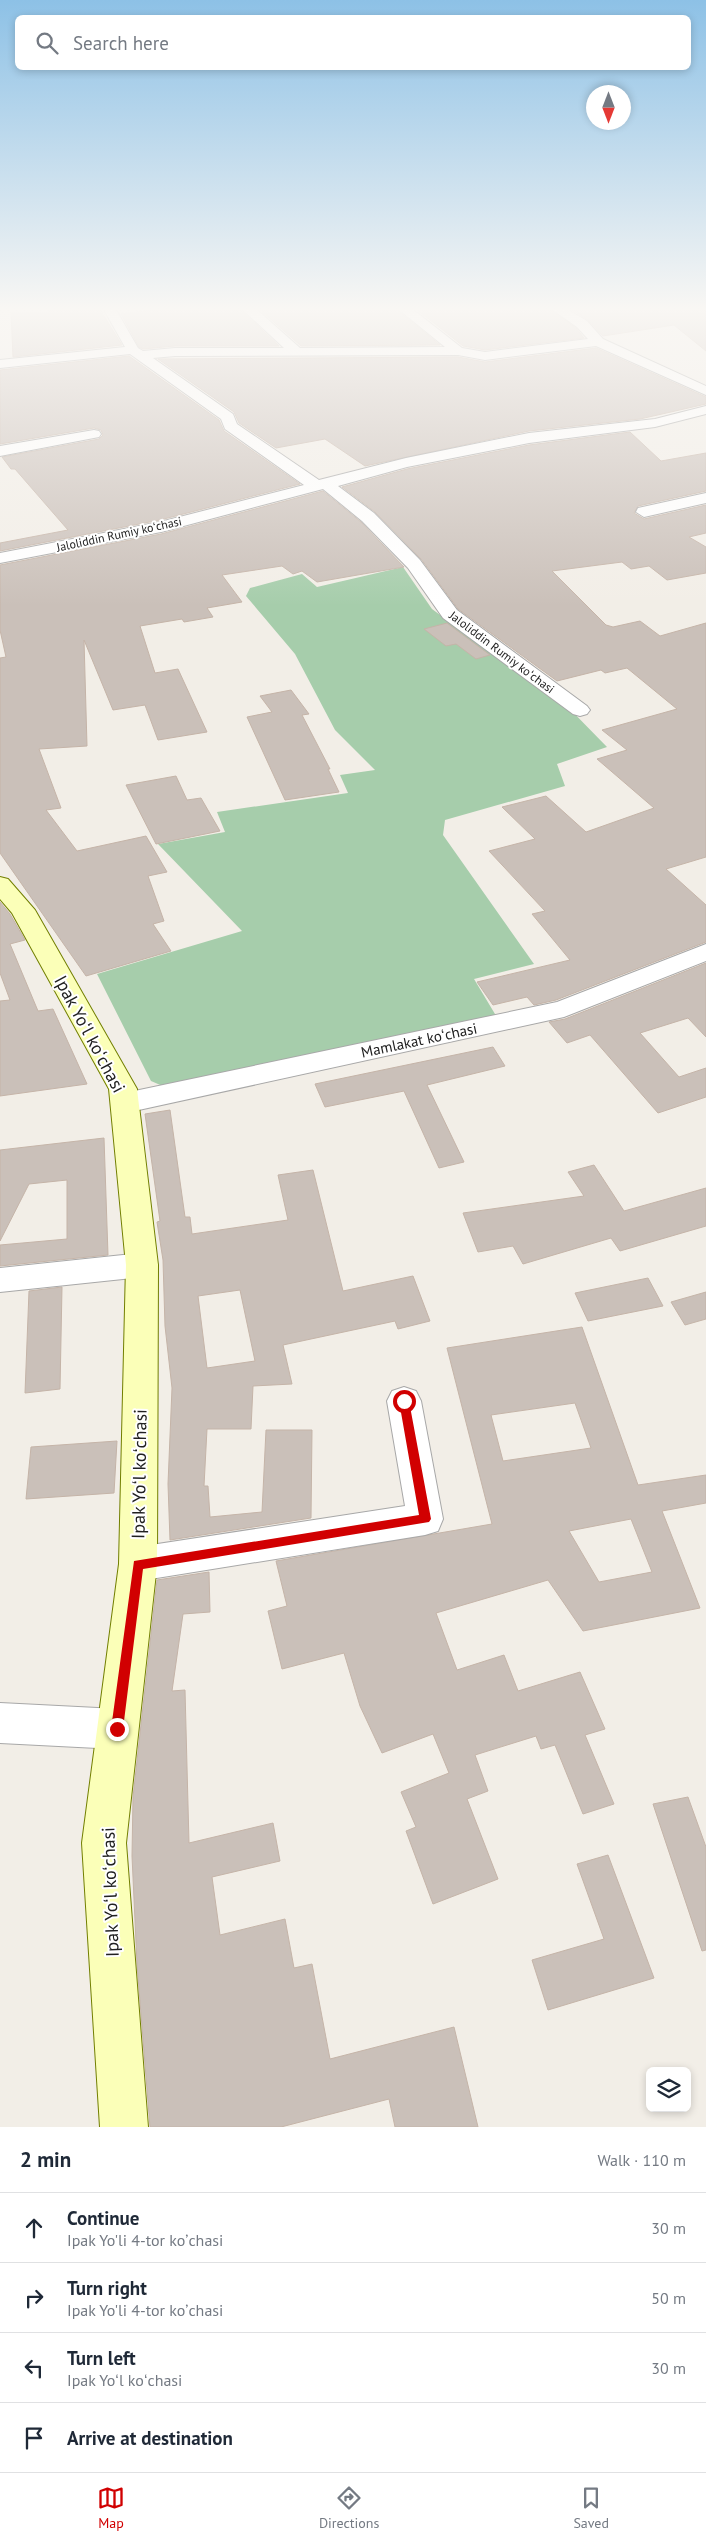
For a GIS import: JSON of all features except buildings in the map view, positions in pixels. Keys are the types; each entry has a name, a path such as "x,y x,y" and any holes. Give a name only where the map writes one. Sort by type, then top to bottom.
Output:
{"street":[{"path":"214,407 228,417 230,426 320,484"},
{"name":"Jaloliddin Rumiy koʻchasi","path":"0,558 161,526 406,463 529,438 655,423 706,410"},
{"path":"0,452 48,441 94,434"},
{"name":"Jaloliddin Rumiy koʻchasi","path":"320,484 368,517 414,564 450,614 580,710"},
{"path":"644,512 706,498"},
{"name":"Ipak Yoʻl koʻchasi","path":"0,884 23,910 123,1089 142,1265 138,1564 104,1843 124,2127"},
{"name":"Mamlakat koʻchasi","path":"125,1104 564,1009 706,952"},
{"path":"0,1280 142,1265"},
{"path":"138,1564 425,1519 404,1401"},
{"path":"0,1723 117,1729"}],"green space":[{"path":"403,567 432,609 494,655 562,701 607,747 557,764 565,786 445,820 443,835 534,964 474,979 498,1019 172,1090 151,1081 97,974 242,931 158,844 225,832 217,812 348,793 340,775 375,770 335,730 295,654 246,596 250,588 302,574 317,587"}],"route":[{"path":"117,1729 138,1564 425,1519 404,1401"}]}
